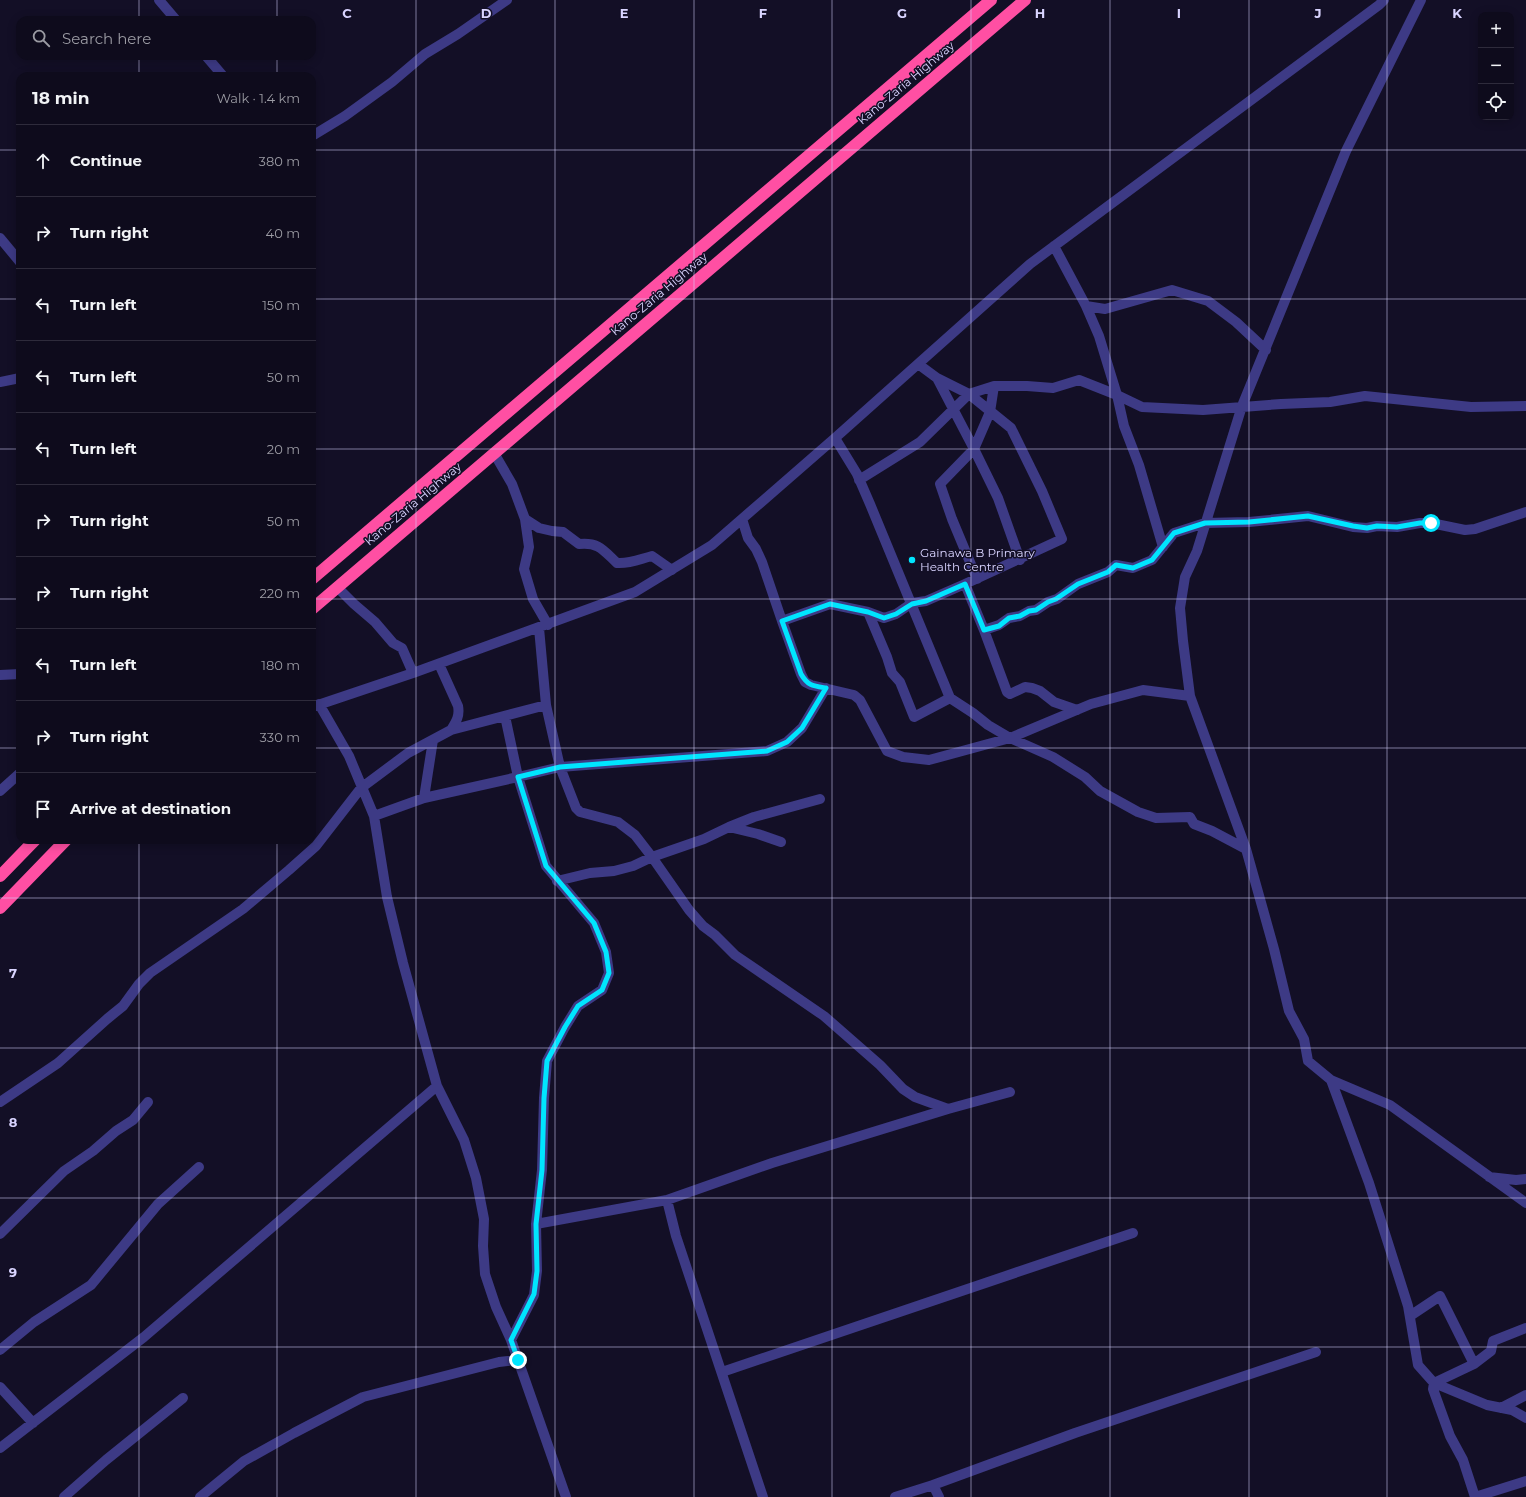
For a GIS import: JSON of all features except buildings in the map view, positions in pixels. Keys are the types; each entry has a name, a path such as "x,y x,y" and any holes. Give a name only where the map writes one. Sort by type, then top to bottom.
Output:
{"highway":[{"name":"Kano-Zaria Highway","path":"316,576 991,0"},
{"name":"Kano-Zaria Highway","path":"316,605 1025,0"},
{"path":"0,876 31,844"},
{"path":"0,908 62,844"}],"street":[{"path":"159,0 173,16"},
{"path":"316,134 345,116 392,82 425,54 458,34 506,0"},
{"path":"566,1497 511,1340 496,1307 486,1274 483,1246 484,1219 476,1178 464,1140 437,1086 403,963 387,897 374,816 344,745 316,705 439,664 635,592 712,545 835,438 1030,264 1384,0"},
{"path":"1421,0 1346,150 1242,406 1197,551 1185,577 1180,608 1190,696 1246,849 1274,949 1289,1011 1304,1039 1308,1061 1331,1080 1390,1105 1526,1204"},
{"path":"209,60 220,72"},
{"path":"0,238 16,257"},
{"path":"1054,246 1086,306 1099,336 1117,395 1124,426 1138,465 1163,547"},
{"path":"1086,306 1105,309 1172,290 1208,301 1236,322 1266,350"},
{"path":"782,621 830,604 868,612 884,618 896,614 912,604 926,601 1020,560 1062,539 1042,492 1011,428 969,394 937,378 918,364"},
{"path":"937,378 998,498 1020,560"},
{"path":"0,382 16,379"},
{"path":"859,480 920,442 969,394 994,386 1053,388 1079,380 1142,407 1202,410 1242,406 1330,402 1365,396 1471,407 1526,406"},
{"path":"977,579 952,519 940,484 974,449 990,412 994,386"},
{"path":"835,438 859,480 950,698 988,725 1010,738 1053,757 1084,777 1100,790 1138,812 1156,818 1190,817 1194,824 1212,831 1246,849"},
{"path":"494,453 512,484 525,519 529,547 524,569 543,626 546,705 560,767 576,808 580,812 618,822 635,835 689,910 703,926 736,955 824,1016 880,1065 903,1089 915,1096 948,1109"},
{"path":"984,630 999,626 1009,618 1020,616 1029,611 1036,610 1078,584 1108,572 1116,565 1133,568 1152,560 1174,533 1205,523 1249,522 1308,516 1367,528 1377,526 1397,527 1420,523 1431,523 1465,530 1476,529 1526,512"},
{"path":"525,519 539,528 563,532 578,544 590,543 601,548 616,563 628,564 638,559 652,556 672,570"},
{"path":"742,519 748,538 756,549 762,562 805,682 811,685 854,695 860,700 887,751 903,757 929,760 1010,738 1091,704 1143,690 1190,696"},
{"path":"965,584 984,630 1006,692 1010,694 1025,687 1032,688 1040,691 1054,702 1077,710"},
{"path":"337,587 375,622 394,643 402,648 413,673"},
{"path":"868,612 887,657 892,673 900,682 914,717 950,698"},
{"path":"439,664 458,706 459,712 457,720 451,730"},
{"path":"0,675 16,674"},
{"path":"374,816 424,798 560,767 767,751 787,742 802,728 826,688"},
{"path":"0,1102 58,1063 123,1006 139,984 150,974 243,909 289,870 316,846 361,788 408,753 451,730 546,705"},
{"path":"505,716 518,777 546,866 594,923 606,952 609,973 602,990 578,1006 547,1061 544,1098 542,1170 536,1224 537,1271 534,1294 511,1340"},
{"path":"424,798 433,740"},
{"path":"0,791 16,777"},
{"path":"557,880 590,873 614,871 633,866 652,857 704,838 728,826 767,813 820,799"},
{"path":"728,826 781,842"},
{"path":"1331,1080 1369,1182 1408,1306 1418,1365 1434,1383 1487,1405 1512,1410 1526,1418"},
{"path":"0,1448 144,1337 437,1086"},
{"path":"536,1224 667,1200 772,1163 948,1109 1010,1092"},
{"path":"0,1234 64,1171 93,1152 116,1131 133,1120 148,1102"},
{"path":"0,1350 34,1322 91,1285 158,1204 199,1167"},
{"path":"1489,1177 1516,1180 1526,1179"},
{"path":"667,1200 676,1236 763,1497"},
{"path":"722,1372 1133,1233"},
{"path":"1410,1316 1440,1296 1474,1364"},
{"path":"1434,1383 1474,1364 1491,1351 1493,1341 1526,1328"},
{"path":"896,1497 1075,1433 1316,1352"},
{"path":"200,1497 244,1461 363,1397 499,1362 518,1360"},
{"path":"1434,1383 1433,1392 1450,1436 1463,1460 1475,1497 1526,1480"},
{"path":"0,1387 33,1423"},
{"path":"1501,1408 1526,1396"},
{"path":"64,1497 106,1460 182,1398"},
{"path":"933,1485 938,1497"}],"place":[{"name":"Gainawa B Primary Health Centre","path":"912,560"}],"route":[{"path":"518,1360 511,1340 534,1294 537,1271 536,1224 542,1170 542,1133 547,1061 578,1006 602,990 609,973 606,952 594,923 546,866 531,823 518,777 560,767 767,751 787,742 802,728 826,688 811,685 805,682 782,621 818,607 830,604 868,612 884,618 896,614 912,604 926,601 965,584 984,630 999,626 1009,618 1020,616 1029,611 1036,610 1078,584 1108,572 1116,565 1133,568 1152,560 1174,533 1205,523 1249,522 1295,516 1308,516 1341,524 1367,528 1377,526 1397,527 1420,523 1431,523"}]}
